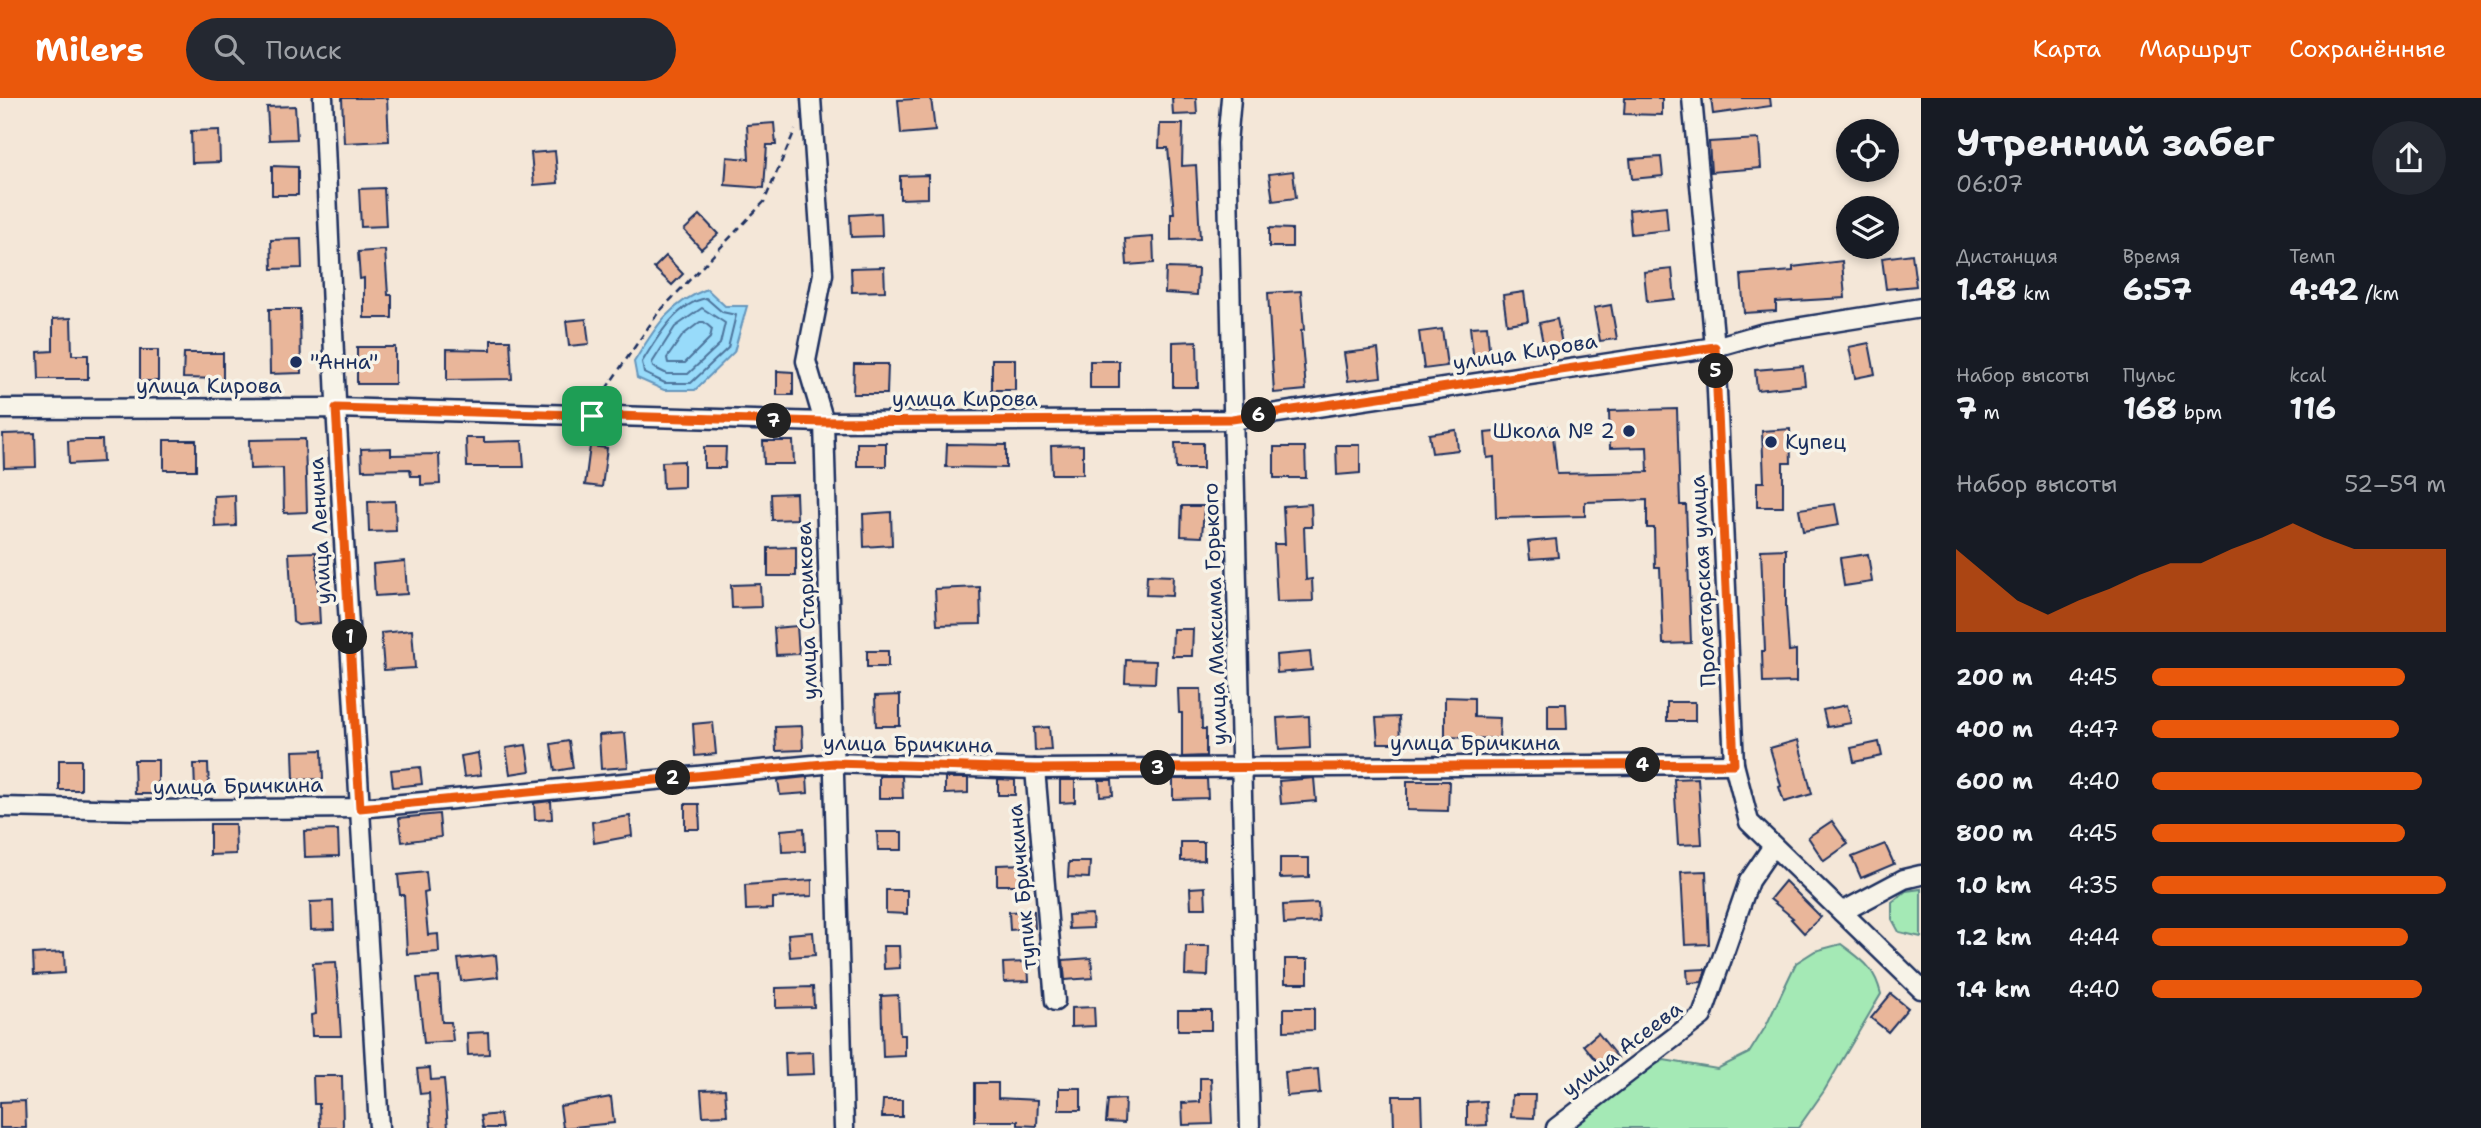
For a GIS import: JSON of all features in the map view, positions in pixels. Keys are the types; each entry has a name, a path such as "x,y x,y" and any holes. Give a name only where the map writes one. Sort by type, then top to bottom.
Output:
{"street":[{"name":"улица Ленина","path":"323,98 336,408 379,1128"},
{"name":"улица Старикова","path":"811,98 823,274 806,361 824,422 844,1128"},
{"name":"улица Максима Горького","path":"1231,98 1227,143 1232,419 1243,767 1250,1128"},
{"name":"Пролетарская улица","path":"1692,98 1715,347 1734,764 1749,822 1921,989"},
{"name":"улица Кирова","path":"0,409 336,408 824,422 1232,419 1715,347 1764,333 1921,308"},
{"name":"улица Бричкина","path":"0,807 142,810 360,808 834,763 1035,769 1734,764"},
{"name":"тупик Бричкина","path":"1035,769 1055,1001"},
{"name":"улица Асеева","path":"1556,1128 1702,1016 1749,881 1773,846"},
{"path":"1842,912 1904,879 1921,875"}],"path":[{"path":"592,416 601,394 658,313 764,202 799,121"}],"green space":[{"path":"1921,889 1921,937 1899,932 1892,919 1892,902 1906,891"},
{"path":"1841,944 1871,970 1881,994 1824,1091 1798,1128 1570,1128 1626,1080 1664,1060 1717,1069 1749,1053 1766,1026 1796,963 1815,951"}],"water":[{"path":"707,289 725,306 747,306 734,352 695,390 664,390 637,378 634,362 656,328 682,302"}],"building":[{"path":"342,98 387,98 389,141 344,143"},
{"path":"931,98 935,131 901,134 898,100"},
{"path":"1172,98 1196,98 1197,114 1173,115"},
{"path":"1625,98 1662,98 1662,115 1624,114"},
{"path":"1711,98 1770,98 1771,106 1713,114"},
{"path":"295,106 297,139 269,140 267,107"},
{"path":"774,123 776,145 767,145 764,188 725,185 727,157 749,159 747,125"},
{"path":"1160,124 1183,124 1182,166 1196,165 1200,239 1171,240 1171,213 1174,213 1168,148 1159,148"},
{"path":"219,130 220,162 192,163 191,131"},
{"path":"1759,139 1761,168 1711,172 1709,142"},
{"path":"555,151 558,183 534,185 531,153"},
{"path":"1661,157 1663,176 1632,179 1630,159"},
{"path":"272,166 298,167 298,195 272,195"},
{"path":"1293,171 1296,198 1273,201 1269,174"},
{"path":"928,175 928,198 900,199 900,176"},
{"path":"384,188 386,226 361,227 359,189"},
{"path":"1666,206 1668,230 1631,234 1629,210"},
{"path":"881,213 882,236 851,237 850,215"},
{"path":"700,215 718,234 701,249 684,230"},
{"path":"1269,228 1292,229 1292,247 1269,247"},
{"path":"1153,237 1154,263 1127,265 1125,239"},
{"path":"301,239 302,268 272,269 271,240"},
{"path":"385,250 388,295 392,295 392,318 364,318 364,278 360,279 358,252"},
{"path":"1912,254 1916,286 1886,289 1882,259 1899,259 1899,256"},
{"path":"666,256 683,274 672,285 654,268"},
{"path":"1842,261 1845,298 1776,302 1776,311 1744,313 1741,275 1793,271 1793,267"},
{"path":"884,267 885,291 852,292 851,268"},
{"path":"1166,268 1198,269 1197,295 1165,293"},
{"path":"1672,269 1675,299 1647,302 1644,272"},
{"path":"1301,291 1306,390 1274,393 1268,293"},
{"path":"1524,292 1528,321 1507,324 1503,295"},
{"path":"1611,305 1617,339 1600,341 1594,308"},
{"path":"269,309 300,309 301,373 270,374"},
{"path":"71,318 72,355 88,355 88,379 39,379 38,352 53,351 53,319"},
{"path":"586,319 589,344 569,346 566,321"},
{"path":"1557,319 1562,344 1544,348 1539,323"},
{"path":"1487,326 1490,359 1474,361 1470,327"},
{"path":"1442,329 1447,366 1424,369 1419,332"},
{"path":"491,340 510,340 512,379 447,380 447,349 491,350"},
{"path":"1197,341 1198,387 1173,387 1173,342"},
{"path":"1869,343 1875,374 1855,378 1849,347"},
{"path":"357,347 395,347 395,384 357,384"},
{"path":"1378,349 1381,377 1348,381 1344,353"},
{"path":"140,350 158,350 158,381 140,381"},
{"path":"184,353 223,353 223,379 183,378"},
{"path":"992,359 1015,359 1015,390 992,390"},
{"path":"1090,361 1119,361 1119,388 1090,388"},
{"path":"854,364 888,364 887,394 853,394"},
{"path":"1803,366 1805,385 1757,390 1755,370"},
{"path":"777,371 793,372 793,395 777,395"},
{"path":"1677,409 1680,505 1686,505 1691,643 1663,644 1660,567 1655,567 1654,528 1647,528 1647,500 1585,502 1585,516 1496,518 1494,457 1487,458 1485,433 1552,426 1557,474 1648,472 1647,447 1610,448 1609,411"},
{"path":"1790,429 1791,463 1783,463 1783,507 1757,507 1757,482 1764,482 1762,431"},
{"path":"1456,430 1458,450 1432,453 1429,434"},
{"path":"35,433 36,467 4,468 3,434"},
{"path":"466,438 484,438 484,442 522,441 524,467 467,467"},
{"path":"305,439 307,512 284,513 283,468 250,469 249,440"},
{"path":"102,440 103,462 69,464 68,441"},
{"path":"164,440 196,440 196,470 164,470"},
{"path":"763,441 793,441 794,464 764,464"},
{"path":"857,443 886,443 886,466 857,466"},
{"path":"1175,443 1203,443 1203,469 1176,469"},
{"path":"947,444 1006,445 1006,468 946,467"},
{"path":"1083,445 1083,474 1052,474 1051,446"},
{"path":"1336,445 1360,445 1360,473 1337,475"},
{"path":"590,446 607,448 602,487 585,485"},
{"path":"704,447 726,447 725,468 704,468"},
{"path":"1274,447 1305,447 1306,478 1274,478"},
{"path":"391,448 391,455 439,454 440,484 421,485 421,476 411,476 410,469 362,470 361,449"},
{"path":"684,461 684,487 663,488 662,462"},
{"path":"796,493 797,519 772,520 771,494"},
{"path":"235,495 236,526 215,527 214,496"},
{"path":"395,501 396,531 369,532 368,502"},
{"path":"1311,504 1312,527 1304,527 1306,580 1312,579 1313,601 1277,602 1274,544 1285,544 1283,506"},
{"path":"1835,504 1839,525 1803,531 1799,509"},
{"path":"1182,506 1204,506 1202,537 1181,536"},
{"path":"891,512 892,545 864,547 863,514"},
{"path":"1556,539 1558,557 1530,559 1528,542"},
{"path":"796,547 796,576 768,576 768,548"},
{"path":"1786,549 1789,651 1796,650 1796,682 1763,683 1762,651 1765,651 1761,550"},
{"path":"316,552 320,623 298,625 293,622 289,553"},
{"path":"1868,554 1872,582 1844,586 1840,558"},
{"path":"405,561 407,594 375,596 373,564"},
{"path":"1147,575 1173,576 1172,596 1146,595"},
{"path":"760,584 761,607 732,608 731,585"},
{"path":"980,587 981,624 937,625 935,589"},
{"path":"797,626 799,654 776,655 774,628"},
{"path":"1173,629 1193,629 1192,656 1172,656"},
{"path":"412,630 415,668 384,670 381,633"},
{"path":"867,651 888,651 888,667 867,667"},
{"path":"1310,652 1312,670 1277,673 1276,655"},
{"path":"1126,660 1156,661 1155,683 1125,682"},
{"path":"1178,689 1201,689 1206,756 1182,757 1182,713 1179,713"},
{"path":"900,695 900,726 876,726 875,696"},
{"path":"1445,697 1474,698 1474,717 1500,718 1499,739 1445,737"},
{"path":"1667,702 1695,702 1695,721 1667,721"},
{"path":"1548,704 1566,704 1567,729 1548,729"},
{"path":"1847,705 1851,723 1827,727 1823,710"},
{"path":"1309,716 1310,748 1279,750 1277,718"},
{"path":"1399,717 1400,743 1378,743 1376,718"},
{"path":"713,722 716,754 695,756 693,724"},
{"path":"802,726 803,750 776,751 775,727"},
{"path":"1049,727 1051,750 1035,751 1034,728"},
{"path":"625,733 628,767 601,769 599,735"},
{"path":"1798,740 1812,794 1784,802 1770,748"},
{"path":"569,741 573,768 555,771 551,744"},
{"path":"1879,742 1882,756 1854,762 1851,748"},
{"path":"526,745 530,771 510,774 506,748"},
{"path":"322,750 323,779 294,780 293,751"},
{"path":"478,753 481,775 464,777 461,756"},
{"path":"59,760 81,760 81,790 59,790"},
{"path":"134,760 158,760 158,794 135,794"},
{"path":"194,764 208,764 209,789 195,790"},
{"path":"420,767 422,784 393,787 391,770"},
{"path":"879,776 902,776 903,798 879,798"},
{"path":"807,777 808,793 780,795 778,780"},
{"path":"945,778 968,778 968,793 945,794"},
{"path":"1314,778 1316,801 1281,804 1279,781"},
{"path":"1698,778 1702,844 1678,845 1674,779"},
{"path":"998,779 1015,780 1015,795 998,795"},
{"path":"1173,779 1207,779 1208,798 1173,799"},
{"path":"1060,780 1075,780 1075,802 1060,803"},
{"path":"1099,780 1112,780 1113,795 1100,796"},
{"path":"1407,781 1449,781 1448,811 1407,810"},
{"path":"551,801 552,819 535,820 534,803"},
{"path":"685,804 699,804 700,829 685,829"},
{"path":"439,814 441,837 402,842 399,818"},
{"path":"630,816 632,836 594,843 592,822"},
{"path":"1832,821 1848,844 1824,861 1808,837"},
{"path":"210,824 235,824 236,854 210,855"},
{"path":"804,828 805,851 782,852 781,830"},
{"path":"338,830 339,856 305,857 304,831"},
{"path":"877,832 902,832 902,850 878,850"},
{"path":"1181,842 1204,842 1204,860 1181,861"},
{"path":"1885,844 1894,864 1861,878 1852,857"},
{"path":"1280,858 1309,858 1309,877 1280,878"},
{"path":"1069,862 1090,862 1089,878 1068,877"},
{"path":"1029,864 1030,885 997,885 997,865"},
{"path":"1706,871 1709,944 1685,945 1681,872"},
{"path":"426,872 428,892 424,893 428,935 438,934 439,952 407,954 404,895 400,895 398,875"},
{"path":"812,880 812,896 773,898 773,909 746,910 745,885"},
{"path":"1785,881 1821,917 1804,933 1791,919 1793,918 1770,899"},
{"path":"1205,887 1206,908 1191,908 1190,888"},
{"path":"886,890 907,890 907,914 886,913"},
{"path":"333,901 334,929 311,930 310,902"},
{"path":"1318,903 1319,922 1284,924 1283,905"},
{"path":"1034,911 1035,928 1010,930 1009,912"},
{"path":"1092,914 1093,928 1069,929 1068,915"},
{"path":"813,932 815,955 790,957 788,934"},
{"path":"883,946 899,946 900,968 884,969"},
{"path":"1186,946 1209,946 1208,976 1185,975"},
{"path":"64,952 65,973 34,975 33,954"},
{"path":"496,955 498,977 461,981 458,959"},
{"path":"1091,958 1093,978 1065,980 1063,960"},
{"path":"1285,959 1308,959 1308,983 1285,983"},
{"path":"336,962 341,1036 312,1036 311,1015 316,1014 313,963"},
{"path":"1028,962 1029,981 1004,982 1003,963"},
{"path":"1706,969 1702,982 1688,983 1687,970"},
{"path":"439,977 442,1022 451,1022 453,1041 424,1043 417,978"},
{"path":"813,987 814,1007 776,1008 776,988"},
{"path":"1891,994 1908,1008 1888,1032 1871,1018"},
{"path":"898,995 900,1035 905,1035 905,1056 883,1057 881,996"},
{"path":"1094,1007 1095,1026 1071,1027 1071,1008"},
{"path":"1284,1008 1314,1008 1314,1030 1284,1031"},
{"path":"1178,1010 1211,1010 1211,1030 1178,1030"},
{"path":"488,1032 489,1054 468,1055 467,1033"},
{"path":"1598,1033 1618,1058 1604,1070 1584,1045"},
{"path":"813,1052 814,1074 786,1075 785,1053"},
{"path":"430,1068 431,1080 444,1079 448,1128 431,1128 429,1093 420,1094 417,1069"},
{"path":"1318,1069 1320,1093 1287,1096 1285,1072"},
{"path":"313,1076 342,1076 343,1128 320,1128 319,1104 314,1104"},
{"path":"1200,1078 1211,1078 1213,1124 1183,1125 1182,1103 1200,1102"},
{"path":"975,1083 998,1083 998,1098 1038,1100 1037,1126 1018,1125 1018,1121 975,1121"},
{"path":"1059,1088 1081,1088 1081,1110 1059,1110"},
{"path":"725,1089 727,1115 703,1116 701,1090"},
{"path":"1512,1095 1535,1095 1534,1118 1511,1117"},
{"path":"1393,1096 1421,1096 1422,1127 1394,1128"},
{"path":"611,1097 614,1123 563,1128 560,1106"},
{"path":"1125,1099 1124,1123 1106,1122 1108,1100"},
{"path":"883,1100 902,1100 902,1117 882,1117"},
{"path":"25,1101 26,1128 0,1128 0,1102"},
{"path":"1486,1101 1487,1125 1467,1126 1467,1102"},
{"path":"500,1114 502,1128 483,1128 481,1116"}],"place":[{"name":"\"Анна\"","path":"296,362"},
{"name":"Школа № 2","path":"1629,431"},
{"name":"Купец","path":"1771,442"}],"route":[{"path":"1715,347 1734,764 1035,769 834,763 360,808 336,408 592,416 824,422 1232,419 1715,347"}]}
